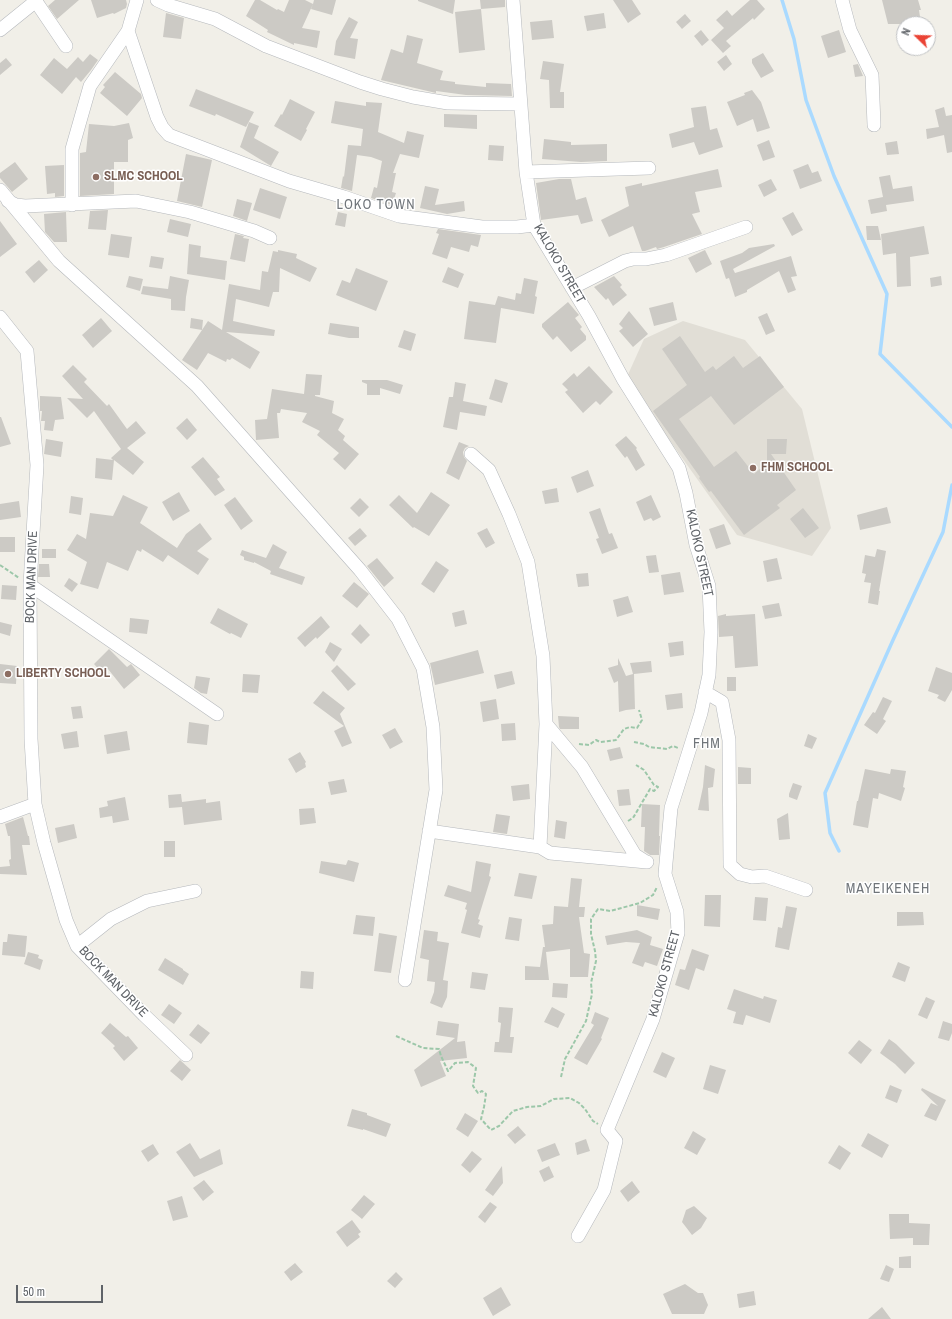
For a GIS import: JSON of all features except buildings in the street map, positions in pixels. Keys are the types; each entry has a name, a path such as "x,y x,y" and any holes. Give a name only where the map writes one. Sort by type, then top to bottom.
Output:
{"street":[{"path":"0,30 35,0 66,46"},
{"path":"72,205 72,149 90,86 128,31 137,0"},
{"path":"157,0 168,5 215,19 266,46 382,89 412,97 448,103 520,104"},
{"name":"KALOKO STREET","path":"513,0 526,172 534,225 589,316 623,379 679,468 686,493 696,545 709,586 711,632 708,675 701,713 672,808 665,874 677,912 678,933 653,1019 607,1130"},
{"path":"842,0 850,30 872,75 874,125"},
{"path":"128,31 157,118 162,127 170,135 289,181 344,197 399,216 482,227 517,227 534,225"},
{"path":"526,172 649,168"},
{"path":"4,195 16,205 25,206 136,201 190,212 254,231 270,238"},
{"path":"4,195 59,261 197,386 360,570 398,619 423,668 432,727 436,790 405,980"},
{"path":"572,288 625,261 633,259 646,260 666,255 746,227"},
{"name":"BOCK MAN DRIVE","path":"0,317 27,351 37,465 30,585 31,739 35,804 44,843 66,920 77,946 144,1015 186,1055"},
{"path":"471,454 489,470 509,514 528,562 543,656 546,724 540,847"},
{"path":"30,585 217,714"},
{"path":"705,692 722,702 729,740 730,865 740,874 752,877 765,876 806,890"},
{"path":"546,724 582,766 635,855 665,874"},
{"path":"0,817 35,804"},
{"path":"429,831 540,847 550,853 647,862"},
{"path":"77,946 111,920 147,901 195,891"},
{"path":"578,1236 604,1190 616,1141 607,1130"}],"path":[{"path":"0,565 30,585"},
{"path":"562,743 572,739 576,743 589,745 596,740 600,742 616,740 624,729 637,728 642,720 640,710"},
{"path":"634,742 644,744 649,747 667,749 673,746 689,751"},
{"path":"619,828 633,818 650,789 654,791 658,787 654,785 644,770 636,765"},
{"path":"561,1077 565,1059 586,1021 592,994 591,983 596,961 591,934 591,919 598,909 610,911 635,904 653,895 665,874"},
{"path":"396,1036 423,1048 439,1048 448,1071 455,1063 468,1062 476,1068 473,1086 478,1092 482,1090 486,1094 481,1118 492,1130 513,1111 527,1107 541,1106 554,1099 570,1098 579,1103 585,1109 593,1121 607,1130"}],"shaded area":[{"name":"FHM SCHOOL","path":"683,321 745,340 802,409 831,528 812,556 737,535 626,379 644,339"}],"waterway":[{"path":"782,0 794,39 806,100 834,176 887,294 880,354 952,427"},
{"path":"839,851 830,833 825,793 943,532 952,485"}],"place":[{"name":"SLMC SCHOOL","path":"96,177"},
{"name":"FHM SCHOOL","path":"753,468"},
{"name":"LIBERTY SCHOOL","path":"8,674"}],"district":[{"name":"LOKO TOWN","path":"376,205"},
{"name":"FHM","path":"707,744"},
{"name":"MAYEIKENEH","path":"888,889"}]}
